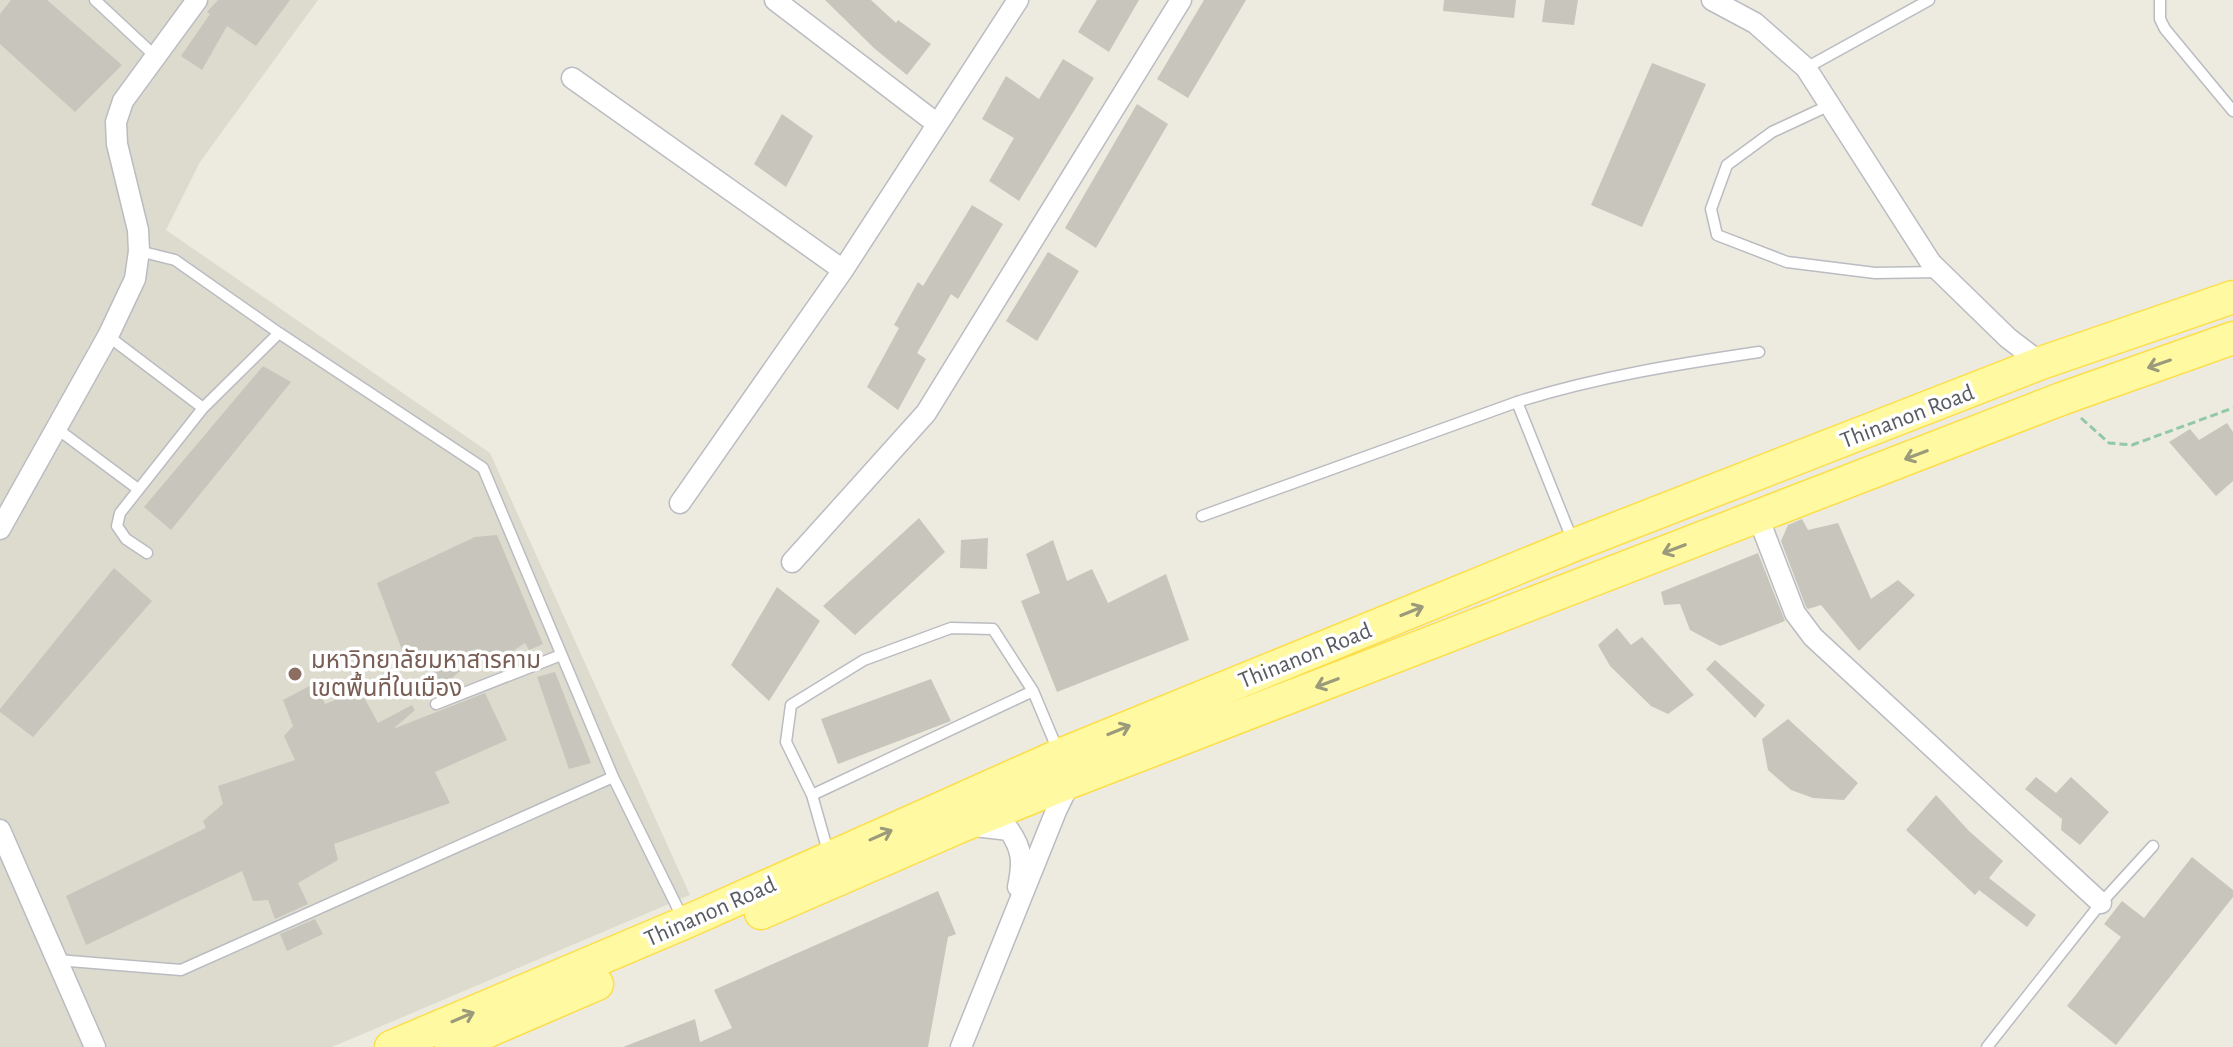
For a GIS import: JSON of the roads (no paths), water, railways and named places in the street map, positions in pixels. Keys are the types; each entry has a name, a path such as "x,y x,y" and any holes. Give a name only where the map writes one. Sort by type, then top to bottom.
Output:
{"main road":[{"name":"Thinanon Road","path":"451,1047 961,826 1065,768 1574,545 2041,363 2233,297"},
{"name":"Thinanon Road","path":"391,1047 830,858 1065,768 1758,517 2061,399 2233,338"}],"street":[{"path":"0,529 108,336 135,279 138,230 117,144 116,122 123,101 197,0"},
{"path":"775,0 936,123"},
{"path":"680,503 843,270 1018,0"},
{"path":"792,562 926,413 1181,0"},
{"path":"1712,0 1755,23 1806,68 1931,263 2008,338 2041,363"},
{"path":"572,78 843,270"},
{"path":"1758,517 1795,613 1813,637 2101,903"},
{"path":"961,1047 1056,811 1065,768"},
{"path":"961,826 1009,830 1020,846 1021,873 1011,923"},
{"path":"0,830 95,1047"}],"lane":[{"path":"95,0 155,56"},
{"path":"1806,68 1929,0"},
{"path":"2160,0 2160,19 2165,29 2233,111"},
{"path":"1830,105 1772,132 1727,165 1711,209 1717,235 1787,262 1875,273 1940,272"},
{"path":"139,251 175,260 483,468 613,777 684,923"},
{"path":"147,553 126,539 117,526 120,513 203,408 279,333"},
{"path":"108,336 203,408"},
{"path":"1202,516 1560,388 1759,352"},
{"path":"1517,402 1574,545"},
{"path":"56,428 138,489"},
{"path":"830,858 812,795 786,742 791,705 864,660 951,628 993,629 1033,691 1065,768"},
{"path":"436,704 561,655"},
{"path":"812,795 1033,691"},
{"path":"57,960 181,970 613,777"},
{"path":"1987,1047 2101,903 2153,846"}],"place":[{"name":"มหาวิทยาลัยมหาสารคาม เขตพื้นที่ในเมือง","path":"295,674"}]}
